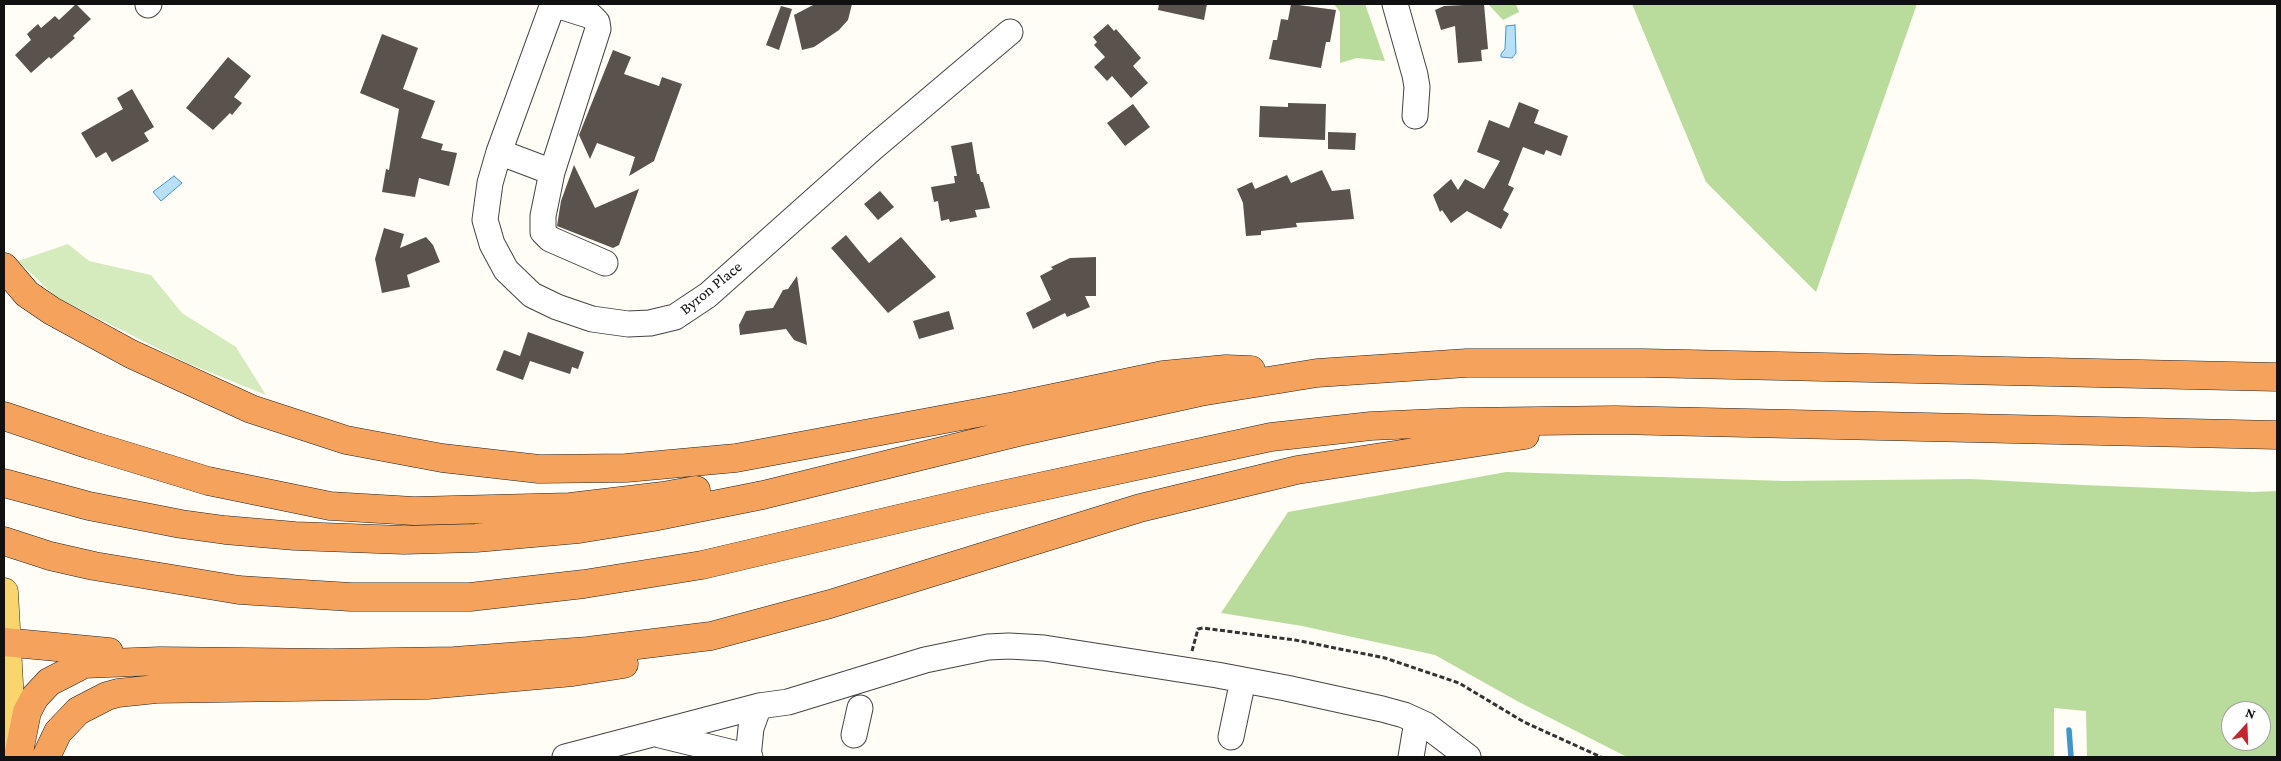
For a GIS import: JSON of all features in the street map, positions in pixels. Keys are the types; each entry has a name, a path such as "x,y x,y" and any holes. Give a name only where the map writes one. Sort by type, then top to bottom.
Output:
{"highway":[{"path":"4,267 27,294 52,311 131,354 251,409 346,440 442,458 539,469 626,468 736,458 1006,408 1163,374 1226,369 1317,373"},
{"path":"4,483 89,506 181,524 295,536 404,540 476,538 579,529 763,495 884,464 1200,392 1317,373 1467,363 1643,363 2277,377"},
{"path":"4,416 90,445 208,481 330,506 414,511 570,507 663,496 777,473 884,464"},
{"path":"18,757 27,712 35,697 49,682 84,664 160,661 322,663 454,661 588,651 711,636 830,604 1140,508 1297,470 1615,420"},
{"path":"4,541 50,556 94,566 239,590 351,597 470,597 584,584 702,565 983,499 1271,437 1371,426 1615,420 2277,436"},
{"path":"46,757 58,732 78,711 107,696 118,693 156,690 427,686 573,672 655,659 683,650 711,636"},
{"path":"6,642 110,652 160,661"}],"main road":[{"path":"4,592 13,757"}],"street":[{"name":"Byron Place","path":"553,4 499,152 490,183 485,220 492,244 506,270 532,295 557,307 592,319 628,324 650,323 676,317 708,295 874,147 1010,32"},
{"path":"553,4 591,16 597,22 598,29 552,172 543,216 544,232 550,239 605,263"},
{"path":"1395,4 1416,81 1415,116"},
{"path":"499,152 552,172"},
{"path":"565,757 759,706 788,702 925,660 988,647 1044,648 1243,680 1382,709 1418,721 1468,757"},
{"path":"1231,737 1243,680"},
{"path":"658,734 749,757 751,728 759,706"},
{"path":"854,736 860,708"},
{"path":"1411,757 1418,721"}],"path":[{"path":"1187,671 1198,629 1203,628 1295,640 1385,658 1460,682 1524,722 1601,757"}],"green space":[{"path":"1334,4 1365,4 1385,61 1357,58 1340,63 1340,12"},
{"path":"1488,4 1516,4 1519,12 1503,20"},
{"path":"1632,4 1917,4 1816,292 1706,182"},
{"path":"68,244 89,261 151,275 182,313 236,347 266,395 187,363 56,297 18,261"},
{"path":"1506,472 1784,481 1971,479 2253,492 2277,491 2277,757 2087,757 2086,711 2054,708 2054,757 1627,757 1517,701 1435,655 1302,626 1221,613 1288,512"}],"water":[{"path":"1515,25 1516,53 1512,58 1501,57 1505,49 1506,26"},
{"path":"174,176 182,183 161,201 153,192"}],"building":[{"path":"76,4 91,19 73,36 75,38 31,73 15,55 31,40 27,34 38,24 41,28 55,16 59,20"},
{"path":"815,4 852,4 848,20 839,30 814,47 802,50 794,15"},
{"path":"1159,4 1207,4 1204,20 1158,10"},
{"path":"1291,4 1336,10 1330,42 1326,42 1321,68 1269,59 1273,40 1277,40 1281,19 1288,20"},
{"path":"1484,4 1488,49 1481,50 1482,61 1458,63 1455,26 1441,30 1435,10 1444,6"},
{"path":"781,6 792,9 779,50 766,45"},
{"path":"1108,24 1114,31 1116,29 1141,58 1133,66 1148,83 1131,98 1112,76 1107,81 1094,67 1105,57 1094,45 1097,42 1093,37"},
{"path":"382,34 418,48 403,89 435,101 421,138 443,144 441,150 457,153 449,186 419,178 415,197 382,192 386,169 389,170 399,109 360,93"},
{"path":"613,50 631,57 624,74 659,86 662,77 682,84 654,161 629,176 635,157 597,143 590,159 579,135"},
{"path":"228,57 251,76 234,97 242,103 232,115 230,113 213,130 186,108"},
{"path":"132,89 154,127 144,133 149,141 112,162 106,152 96,158 81,133 123,109 117,98"},
{"path":"1519,102 1539,110 1534,123 1568,136 1561,156 1546,150 1544,155 1523,147 1508,185 1514,188 1503,210 1509,214 1501,229 1467,211 1451,223 1442,210 1440,212 1433,195 1451,179 1458,190 1465,179 1484,189 1500,161 1477,152 1489,120 1509,128"},
{"path":"1288,103 1326,104 1325,140 1259,137 1260,106 1288,107"},
{"path":"1133,104 1150,127 1125,146 1107,123"},
{"path":"1328,132 1356,133 1355,150 1328,149"},
{"path":"972,142 977,174 979,174 981,182 983,182 990,208 975,210 977,217 950,222 949,219 941,221 938,201 934,202 931,187 955,183 954,176 957,176 951,146"},
{"path":"574,165 595,208 639,189 619,245 613,248 557,226 561,201"},
{"path":"1322,170 1332,191 1350,189 1354,219 1296,223 1297,227 1261,231 1261,235 1246,236 1243,203 1237,189 1252,182 1255,189 1287,175 1291,183"},
{"path":"880,191 894,207 878,220 864,204"},
{"path":"384,228 404,234 400,248 426,237 433,245 440,262 407,275 410,287 382,293 375,259"},
{"path":"846,235 869,263 901,237 936,277 888,313 831,248"},
{"path":"1096,257 1096,296 1085,296 1090,307 1067,317 1065,313 1033,329 1026,313 1051,300 1040,276 1053,269 1051,267 1070,258"},
{"path":"797,276 807,345 794,340 786,329 740,335 739,325 746,311 773,308 783,290 788,289"},
{"path":"949,311 954,329 919,339 913,321"},
{"path":"528,332 584,352 578,369 572,367 570,374 530,361 523,380 496,370 504,350 520,356"}],"waterway":[{"path":"2069,730 2071,757"}]}
